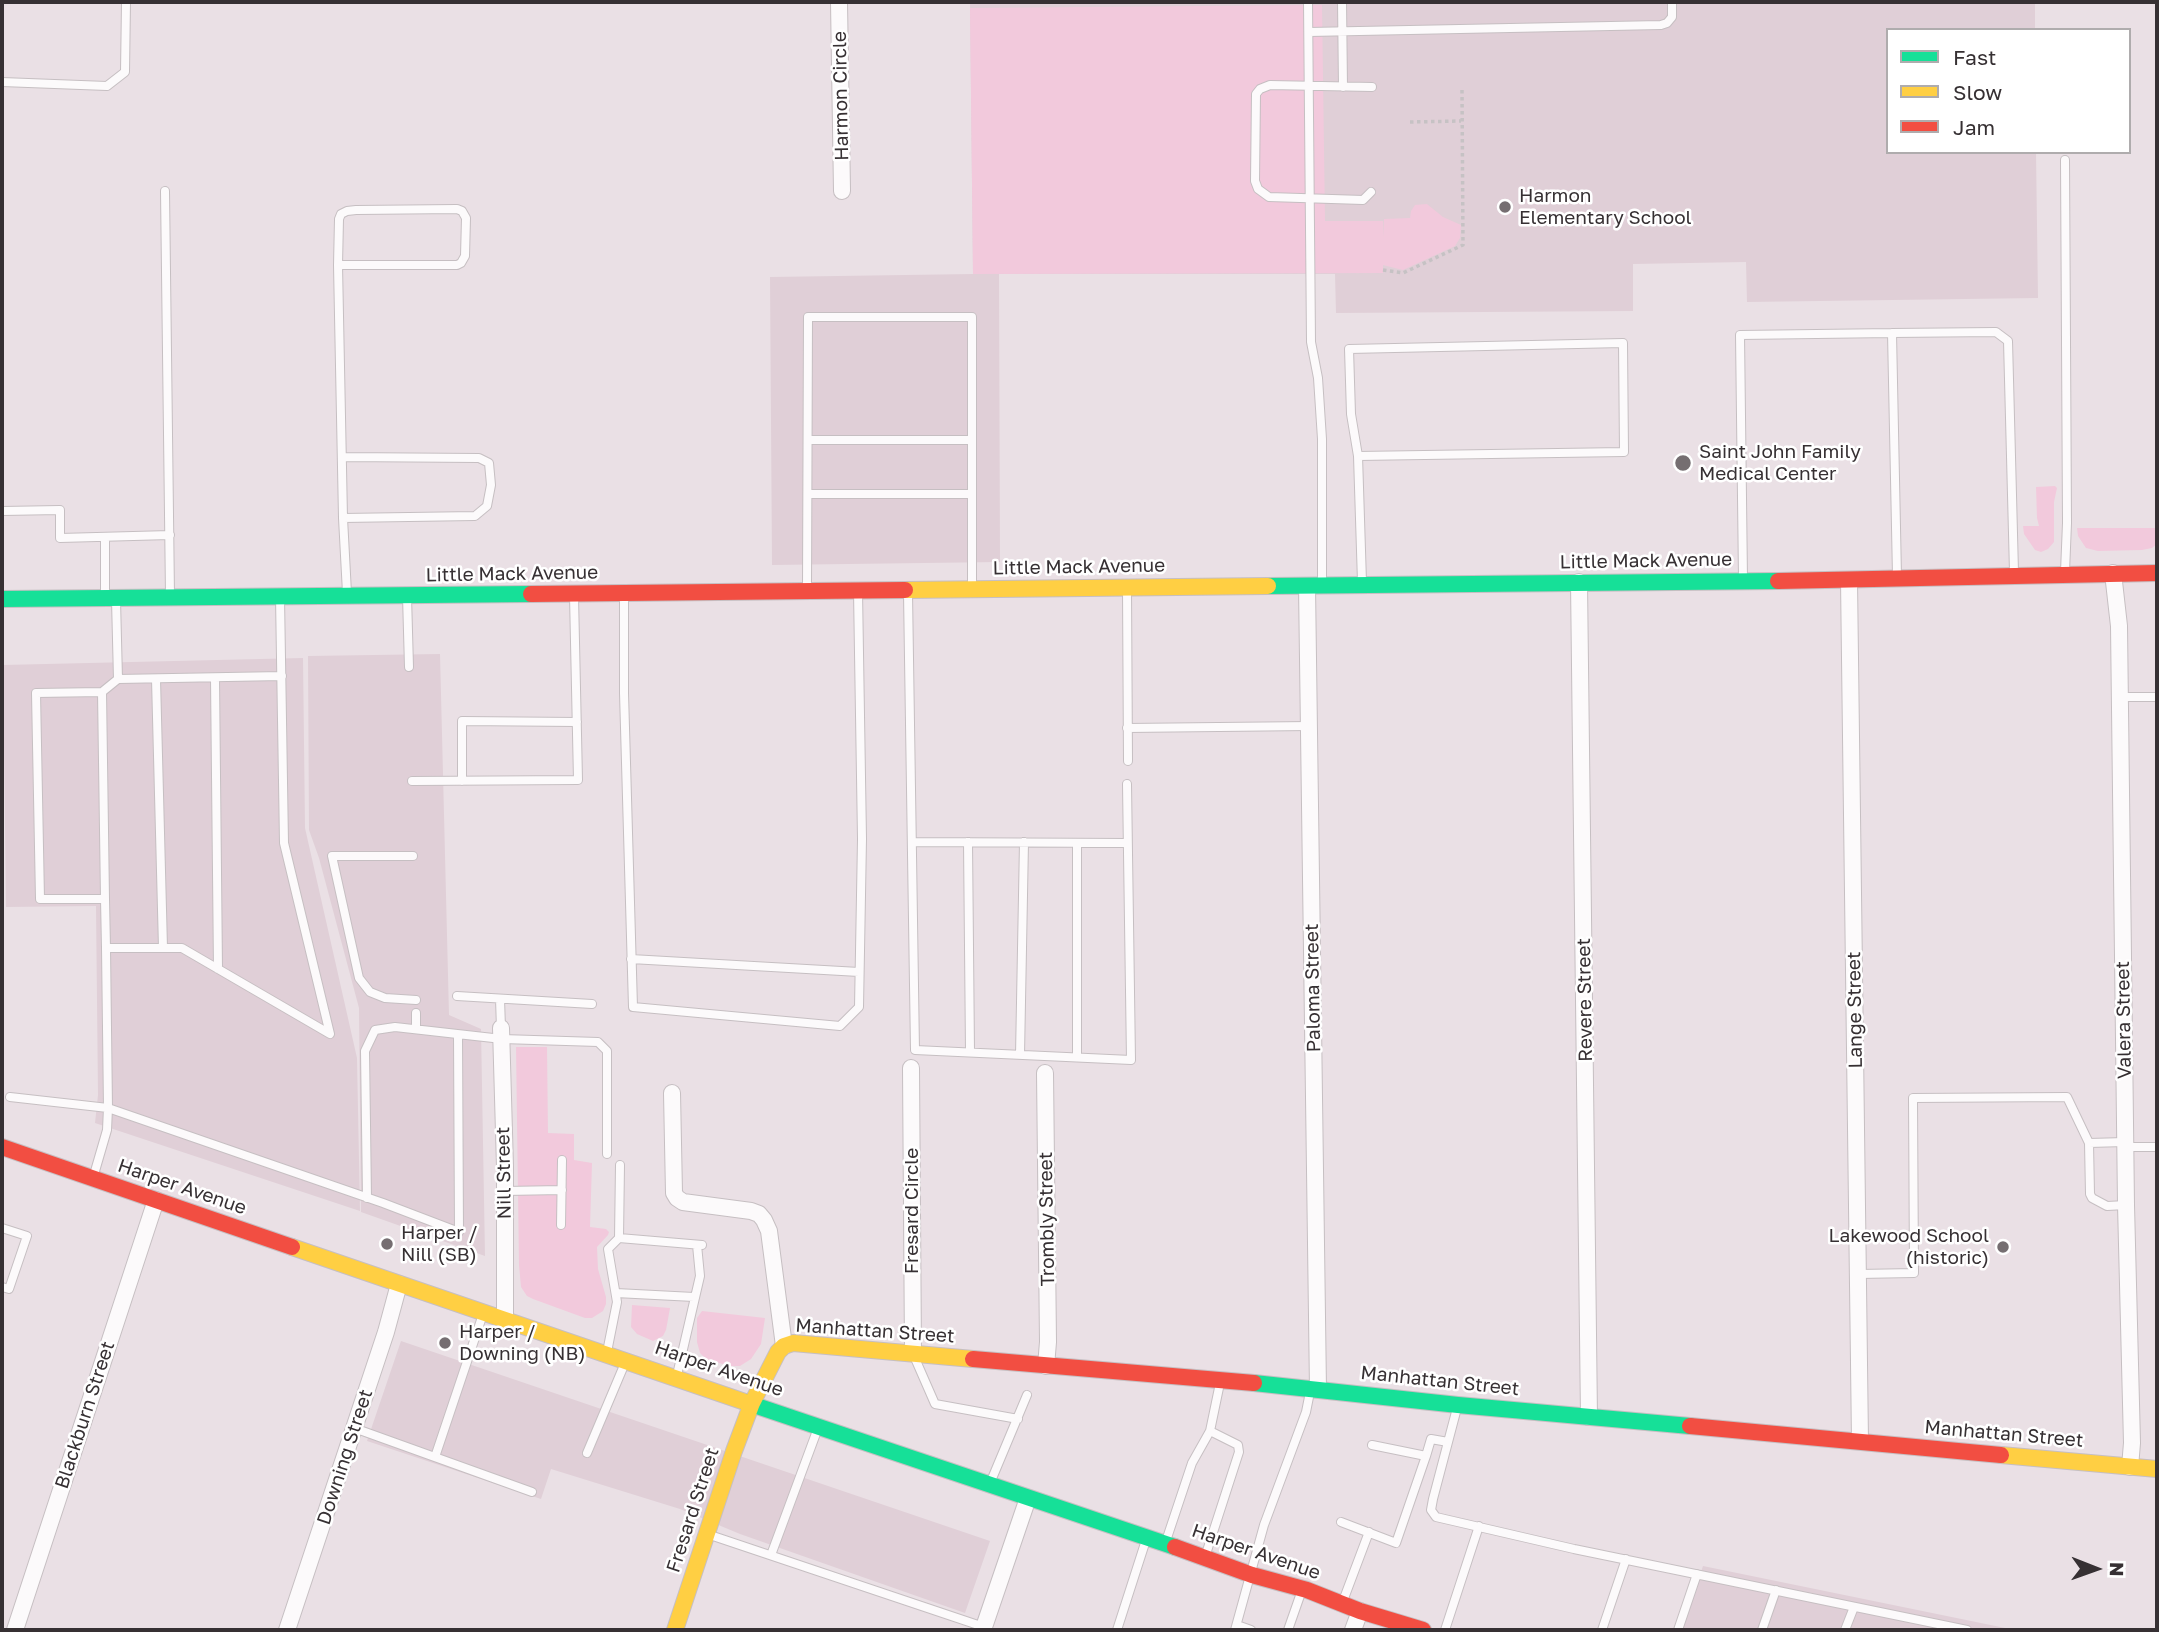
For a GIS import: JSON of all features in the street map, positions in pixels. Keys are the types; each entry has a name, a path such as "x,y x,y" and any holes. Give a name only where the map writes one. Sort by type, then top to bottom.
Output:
{"main road":[{"name":"Little Mack Avenue","path":"2,599 1849,580 2157,573"},
{"name":"Harper Avenue","path":"2,1147 1252,1575 1303,1589 1360,1611 1423,1630"},
{"name":"Manhattan Street","path":"752,1403 770,1365 784,1346 804,1343 2157,1469"},
{"name":"Fresard Street","path":"675,1630 752,1403"}],"street":[{"name":"Harmon Circle","path":"839,2 842,191"},
{"name":"Valera Street","path":"2113,573 2119,626 2125,1145 2132,1443 2130,1467"},
{"name":"Lange Street","path":"1849,580 1860,1441"},
{"name":"Revere Street","path":"1579,582 1589,1417"},
{"name":"Paloma Street","path":"1314,586 1310,726 1314,1389"},
{"name":"Nill Street","path":"501,1034 505,1319"},
{"name":"Fresard Circle","path":"911,1068 913,1353"},
{"name":"Trombly Street","path":"1045,1073 1046,1366"},
{"path":"672,1093 674,1193 683,1202 751,1211 764,1220 769,1231 784,1346"},
{"name":"Blackburn Street","path":"15,1630 156,1200"},
{"name":"Downing Street","path":"287,1630 386,1332 399,1284"},
{"path":"984,1629 1028,1498"},
{"path":"1353,1630 1360,1611"}],"lane":[{"path":"2,82 107,86 125,72 126,2"},
{"path":"1308,2 1311,342 1318,378 1322,439 1314,586"},
{"path":"1342,2 1342,87"},
{"path":"1308,32 1661,25 1672,17 1672,2"},
{"path":"1371,192 1363,200 1269,197 1258,189 1255,181 1256,94 1260,89 1270,85 1372,87"},
{"path":"2065,160 2065,575"},
{"path":"165,191 170,598"},
{"path":"338,265 457,265 465,256 466,218 462,211 457,209 347,211 341,214 339,219 338,265 343,518 347,596"},
{"path":"807,591 808,317 972,317 972,589"},
{"path":"1743,581 1740,335 1996,332 2008,341 2015,575"},
{"path":"1892,333 1897,577"},
{"path":"1358,456 1624,452 1623,343 1349,349 1350,414 1358,456 1362,585"},
{"path":"808,440 971,440"},
{"path":"342,457 479,458 489,463 491,485 487,506 475,516 343,518"},
{"path":"808,495 971,494"},
{"path":"2,511 60,510 60,537 170,535"},
{"path":"105,537 118,680"},
{"path":"1127,587 1128,761"},
{"path":"908,590 915,1050 1131,1060 1127,784"},
{"path":"624,594 624,693 633,1007 840,1026 859,1007 862,839 858,591"},
{"path":"412,781 578,780 574,593"},
{"path":"407,596 408,667"},
{"path":"106,948 182,948 330,1034 284,843 280,597"},
{"path":"105,899 40,899 36,693 102,692 118,680 282,676"},
{"path":"215,677 218,969"},
{"path":"156,679 163,948"},
{"path":"93,1178 107,1130 108,1108 102,692"},
{"path":"2120,697 2157,697"},
{"path":"462,781 462,721 577,722"},
{"path":"1127,727 1310,726"},
{"path":"912,842 1127,843"},
{"path":"968,842 970,1052"},
{"path":"1020,1055 1024,842"},
{"path":"1077,843 1077,1057"},
{"path":"413,856 332,856 359,978 370,992 386,998 416,1000"},
{"path":"631,959 859,972"},
{"path":"457,996 592,1004"},
{"path":"500,999 501,1034"},
{"path":"416,1013 416,1029"},
{"path":"367,1198 365,1051 375,1030 395,1027 458,1035 501,1034 598,1042 607,1051 607,1154"},
{"path":"10,1097 108,1108 459,1232 458,1035"},
{"path":"1859,1274 1914,1273 1913,1098 2067,1097 2089,1143 2092,1198 2107,1206 2126,1205"},
{"path":"2089,1143 2157,1147"},
{"path":"561,1225 562,1160"},
{"path":"607,1353 617,1302 608,1249 619,1238 620,1165"},
{"path":"505,1191 562,1190"},
{"path":"2,1228 27,1236 9,1289 2,1287"},
{"path":"619,1238 700,1245 700,1276 677,1377"},
{"path":"616,1293 694,1297"},
{"path":"435,1457 484,1311"},
{"path":"913,1353 935,1404 1018,1419"},
{"path":"587,1453 626,1360"},
{"path":"1165,1543 1192,1463 1210,1432 1220,1381"},
{"path":"1251,1630 1236,1628 1264,1525 1314,1389"},
{"path":"990,1484 1027,1395"},
{"path":"1458,1405 1431,1510 1436,1517 1967,1630"},
{"path":"771,1555 819,1425"},
{"path":"354,1428 532,1492"},
{"path":"1205,1557 1239,1452 1238,1445 1210,1432"},
{"path":"1341,1522 1396,1542 1431,1439 1448,1442"},
{"path":"1372,1445 1426,1456"},
{"path":"1445,1630 1479,1526"},
{"path":"1342,1604 1368,1532"},
{"path":"708,1534 984,1629"},
{"path":"1117,1630 1147,1537"},
{"path":"1602,1630 1626,1559"},
{"path":"1678,1630 1697,1574"},
{"path":"1288,1630 1303,1589"},
{"path":"1762,1630 1776,1590"},
{"path":"1845,1630 1853,1606"}],"path":[{"path":"1383,270 1403,272 1463,245 1462,89"},
{"path":"1410,122 1462,121"}],"shaded area":[{"name":"Harmon Elementary School","path":"970,2 2035,2 2035,28 1886,28 1886,154 2036,154 2038,298 1747,302 1746,262 1633,264 1633,311 1336,313 1335,274 999,274 1000,562 772,565 770,277 973,274"},
{"path":"1322,5 1325,221 1383,221 1383,237 1384,219 1410,218 1415,205 1427,204 1443,217 1461,225 1460,238 1455,246 1403,270 1383,265 1383,273 973,274 970,8"},
{"path":"2055,486 2054,542 2041,552 2035,550 2024,534 2023,526 2039,526 2036,487"},
{"path":"2077,528 2157,528 2157,544 2142,550 2098,551 2086,548 2078,536"},
{"path":"440,654 449,1015 481,1029 485,1256 361,1212 359,1008 309,830 308,656"},
{"path":"303,658 305,828 357,1058 360,1211 95,1123 98,1095 96,906 6,907 3,665"},
{"path":"516,1047 547,1047 548,1133 574,1134 574,1160 592,1163 590,1227 606,1229 609,1232 597,1247 598,1269 606,1304 603,1311 592,1318 585,1318 533,1299 527,1296 521,1287"},
{"path":"632,1305 670,1308 663,1336 653,1341 637,1334 631,1327"},
{"path":"702,1311 765,1318 761,1344 751,1359 740,1366 729,1366 706,1359 700,1353 697,1342 697,1318"},
{"path":"401,1341 990,1541 965,1613 740,1534 680,1509 551,1469 541,1499 367,1441"},
{"path":"1703,1566 2015,1630 1681,1630"}],"traffic: fast":[{"path":"1268,586 1778,581"},
{"path":"2,599 531,594"},
{"path":"1254,1383 1690,1426"},
{"path":"745,1402 1175,1547"}],"traffic: slow":[{"path":"905,590 1268,586"},
{"path":"292,1247 745,1402"},
{"path":"675,1630 752,1403 778,1352 784,1346 793,1343 973,1359"},
{"path":"2001,1455 2157,1469"}],"traffic: jam":[{"path":"1778,581 2157,573"},
{"path":"531,594 905,590"},
{"path":"2,1147 292,1247"},
{"path":"973,1359 1254,1383"},
{"path":"1690,1426 2001,1455"},
{"path":"1175,1547 1252,1575 1307,1590 1360,1611 1423,1630"}],"place":[{"name":"Harmon Elementary School","path":"1505,207"},
{"name":"Saint John Family Medical Center","path":"1683,463"},
{"name":"Harper / Nill (SB)","path":"387,1244"},
{"name":"Lakewood School (historic)","path":"2003,1247"},
{"name":"Harper / Downing (NB)","path":"445,1343"}]}
